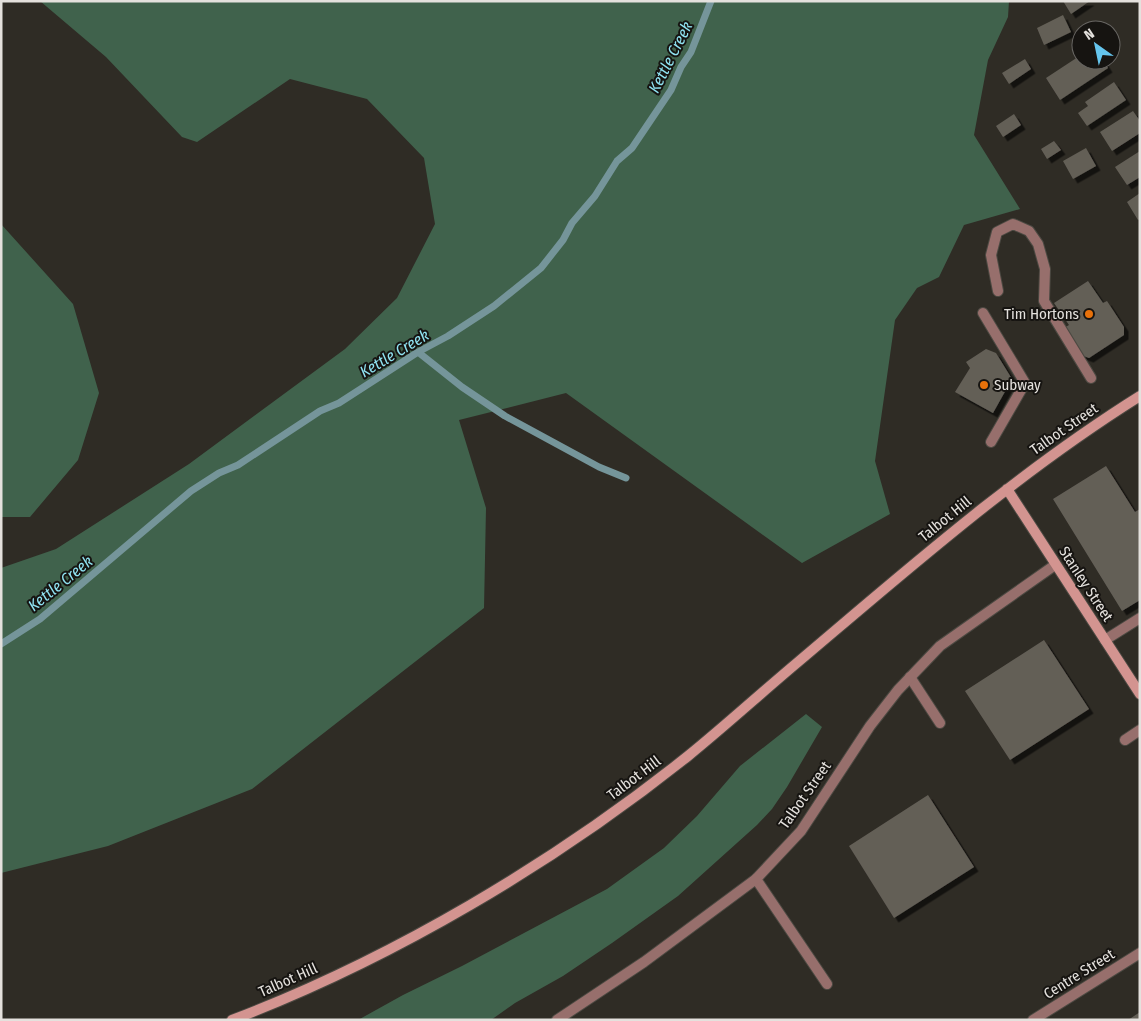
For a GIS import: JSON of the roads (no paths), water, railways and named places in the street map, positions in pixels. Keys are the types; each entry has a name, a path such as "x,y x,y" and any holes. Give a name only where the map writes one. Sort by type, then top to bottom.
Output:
{"main road":[{"name":"Talbot Street","path":"1007,489 1057,450 1140,396"},
{"name":"Stanley Street","path":"1007,489 1140,694"},
{"name":"Talbot Hill","path":"232,1020 314,986 390,948 463,909 561,848 687,757 908,568 1007,489"}],"street":[{"path":"998,292 991,255 997,232 1013,224 1029,231 1038,244 1045,269 1044,301 1091,378"},
{"path":"983,313 1025,383 991,442"},
{"name":"Talbot Street","path":"556,1020 644,962 756,879 801,831 870,726 898,690 940,646 1055,565"},
{"path":"1105,640 1140,618"},
{"path":"910,678 940,723"},
{"path":"1125,740 1140,730"},
{"path":"756,879 827,984"},
{"name":"Centre Street","path":"1033,1020 1140,953"}],"waterway":[{"name":"Kettle Creek","path":"1,644 40,619 191,491 219,473 238,465 320,411 339,403 418,352 448,336 494,306 541,268 563,240 572,223 595,196 617,161 632,148 671,90 681,67 691,52 711,1"},
{"path":"418,352 462,387 505,416 599,467 626,478"}],"place":[{"name":"Tim Hortons","path":"1089,314"},
{"name":"Subway","path":"984,385"}]}
